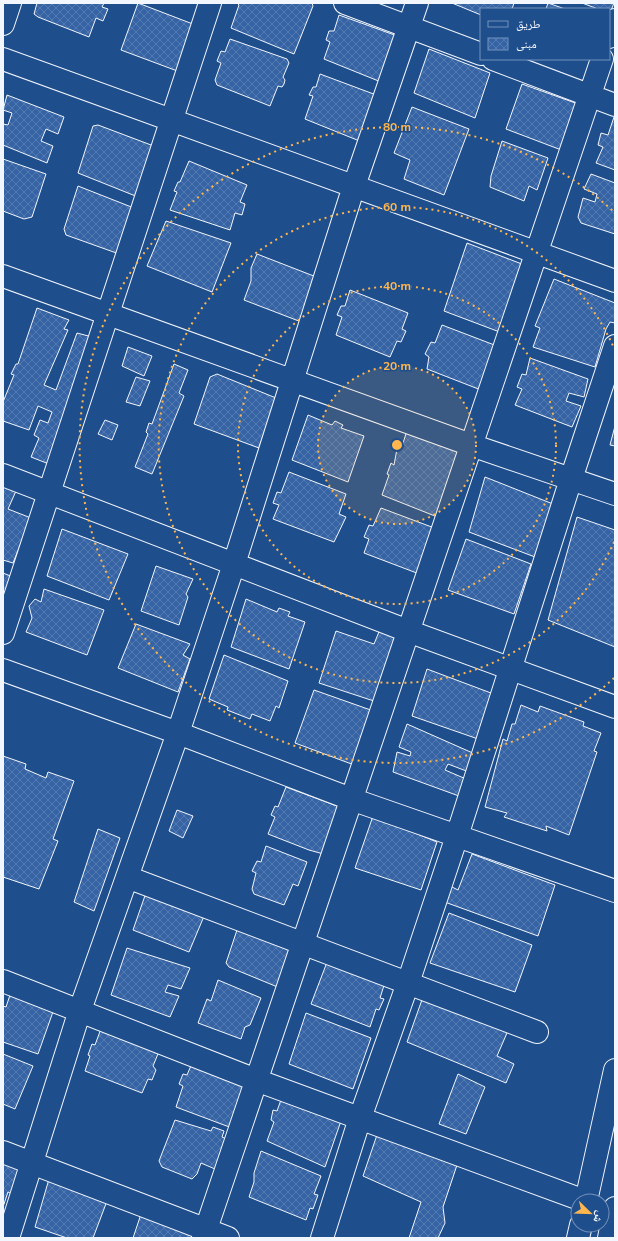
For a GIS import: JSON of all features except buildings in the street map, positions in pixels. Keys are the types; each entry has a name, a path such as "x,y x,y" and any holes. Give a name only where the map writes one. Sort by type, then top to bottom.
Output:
{"main road":[{"path":"3,24 10,3"},
{"path":"3,632 210,3"},
{"path":"345,3 480,54"},
{"path":"8,1238 80,1010 178,733 234,564 354,186 417,3"},
{"path":"610,35 615,20"},
{"path":"3,59 615,281"},
{"path":"497,60 615,105"},
{"path":"204,1234 602,60"},
{"path":"3,276 109,313 471,445 615,494"},
{"path":"322,1238 360,1118 408,983 457,836 615,346"},
{"path":"3,475 408,631 615,707"},
{"path":"3,670 178,733 351,800 615,890"},
{"path":"127,876 537,1032"},
{"path":"3,981 256,1080 570,1195"},
{"path":"588,1193 615,1070"},
{"path":"3,1152 204,1234 228,1238"},
{"path":"609,1238 615,1208"}]}
